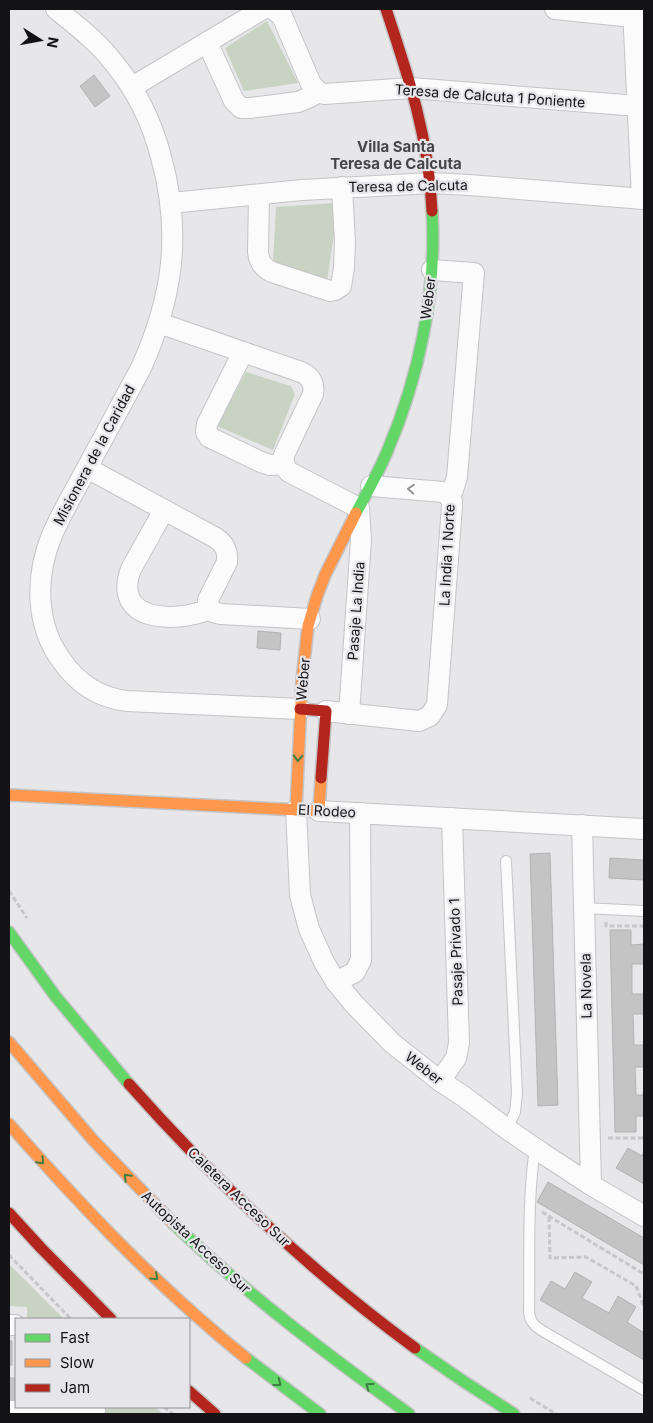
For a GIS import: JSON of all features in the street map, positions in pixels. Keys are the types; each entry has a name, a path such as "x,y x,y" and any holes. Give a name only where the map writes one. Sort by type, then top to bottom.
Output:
{"main road":[{"name":"Weber","path":"296,810 300,709 306,638 310,619 329,565 371,486 400,420 420,348 432,270 431,183 426,150 420,118 386,9"},
{"name":"Misionera de la Caridad","path":"300,709 326,712"},
{"name":"Weber","path":"319,811 326,712"},
{"name":"El Rodeo","path":"9,795 319,811"},
{"name":"Caletera Acceso Sur","path":"9,932 56,996 120,1075 199,1161 241,1202 358,1304 461,1380 514,1414"},
{"name":"Autopista Acceso Sur","path":"9,1042 91,1139 208,1256 246,1290 319,1348 409,1414"},
{"path":"9,1124 80,1203 176,1297 261,1370 320,1414"},
{"path":"9,1213 53,1261 110,1318"},
{"path":"190,1392 215,1414"}],"street":[{"name":"Misionera de la Caridad","path":"56,9 102,48 132,87 142,104 157,142 167,180 171,203 173,248 171,270 159,324 141,368 52,535 46,551 40,583 45,628 56,654 72,675 93,691 116,700 300,709"},
{"path":"132,87 264,9"},
{"path":"207,42 234,101 242,108 298,102 308,98 319,92 311,84 282,16 273,9"},
{"path":"555,9 633,13 643,199"},
{"name":"Teresa de Calcuta 1 Poniente","path":"319,92 330,94 411,88 638,106"},
{"name":"Teresa de Calcuta","path":"171,203 342,187 431,183 643,199"},
{"path":"259,195 258,252 262,265 266,270 330,291 335,290 343,283 345,221 342,187"},
{"name":"La India 1 Norte","path":"349,714 413,721 430,716 437,705 452,506 449,496 457,477 474,274 432,270"},
{"path":"159,324 302,372 310,377 314,385 313,394 284,456 284,464 289,472 359,508"},
{"path":"243,352 207,424 206,432 209,437 261,462 270,465 284,464"},
{"path":"87,468 220,541 227,550 227,562 208,600 210,609 217,614 310,619"},
{"path":"371,486 443,492 449,496"},
{"name":"Pasaje La India","path":"349,714 361,540 359,508"},
{"path":"164,510 131,569 126,586 130,600 142,613 154,616 186,616 210,609"},
{"path":"326,712 349,714"},
{"name":"Weber","path":"296,810 300,895 309,928 324,962 336,982 354,1004 392,1043 440,1081 556,1162 644,1216"},
{"name":"El Rodeo","path":"319,811 644,829"},
{"path":"336,982 355,972 361,960 360,813"},
{"name":"Pasaje Privado 1","path":"440,1081 456,1058 459,1042 452,818"},
{"name":"La Novela","path":"582,825 591,1185"},
{"path":"556,1162 563,1162 578,1157 590,1142"},
{"path":"9,1412 95,1410"}],"lane":[{"path":"506,860 517,1093 515,1112 507,1129"},
{"path":"584,908 644,911"},
{"path":"535,1148 530,1205 529,1313 532,1322 535,1327 644,1390"}],"path":[{"path":"9,891 29,921"},
{"path":"590,1142 644,1138"},
{"path":"530,1205 644,1274"},
{"path":"548,1217 550,1258 586,1257 636,1286 644,1306"},
{"path":"9,1255 70,1318"},
{"path":"530,1398 556,1414"}],"green space":[{"path":"267,21 298,83 244,91 225,48"},
{"path":"335,203 334,234 327,281 273,261 276,207"},
{"path":"246,372 291,386 295,394 273,450 217,426"},
{"path":"9,1264 63,1318 27,1318 27,1307 9,1306"},
{"path":"104,1408 156,1408 163,1414 103,1414"}],"building":[{"path":"94,75 110,96 95,107 80,86"},
{"path":"258,631 281,633 280,650 257,648"},
{"path":"550,853 558,1105 538,1106 530,854"},
{"path":"610,858 644,860 644,880 609,878"},
{"path":"610,930 631,930 631,945 644,944 644,964 632,964 632,994 644,994 644,1014 633,1014 634,1045 644,1045 644,1067 635,1067 636,1095 644,1095 644,1116 636,1116 636,1132 615,1132"},
{"path":"628,1148 642,1156 644,1151 644,1184 616,1168"},
{"path":"548,1182 644,1238 644,1265 537,1202"},
{"path":"575,1272 592,1282 582,1298 609,1313 618,1296 636,1307 627,1322 644,1333 644,1360 540,1300 551,1281 565,1289"},
{"path":"9,1341 12,1341 12,1365 9,1365"},
{"path":"9,1378 15,1378 15,1402 9,1402"}],"traffic: fast":[{"path":"356,513 387,452 417,364 432,273 432,211"},
{"path":"9,932 56,997 129,1084"},
{"path":"173,1223 258,1299 409,1414"},
{"path":"415,1348 514,1414"},
{"path":"246,1358 320,1414"}],"traffic: slow":[{"path":"296,810 302,680 308,626 325,575 356,513"},
{"path":"9,795 319,811 321,778"},
{"path":"9,1042 93,1140 173,1223"},
{"path":"9,1124 122,1246 183,1304 246,1358"}],"traffic: jam":[{"path":"386,9 410,84 422,133 427,158 432,211"},
{"path":"300,709 326,711 321,778"},
{"path":"129,1084 195,1155 265,1224 338,1288 415,1348"},
{"path":"9,1213 110,1318"},
{"path":"190,1392 215,1414"}],"district":[{"name":"Villa Santa Teresa de Calcuta","path":"396,156"}]}
